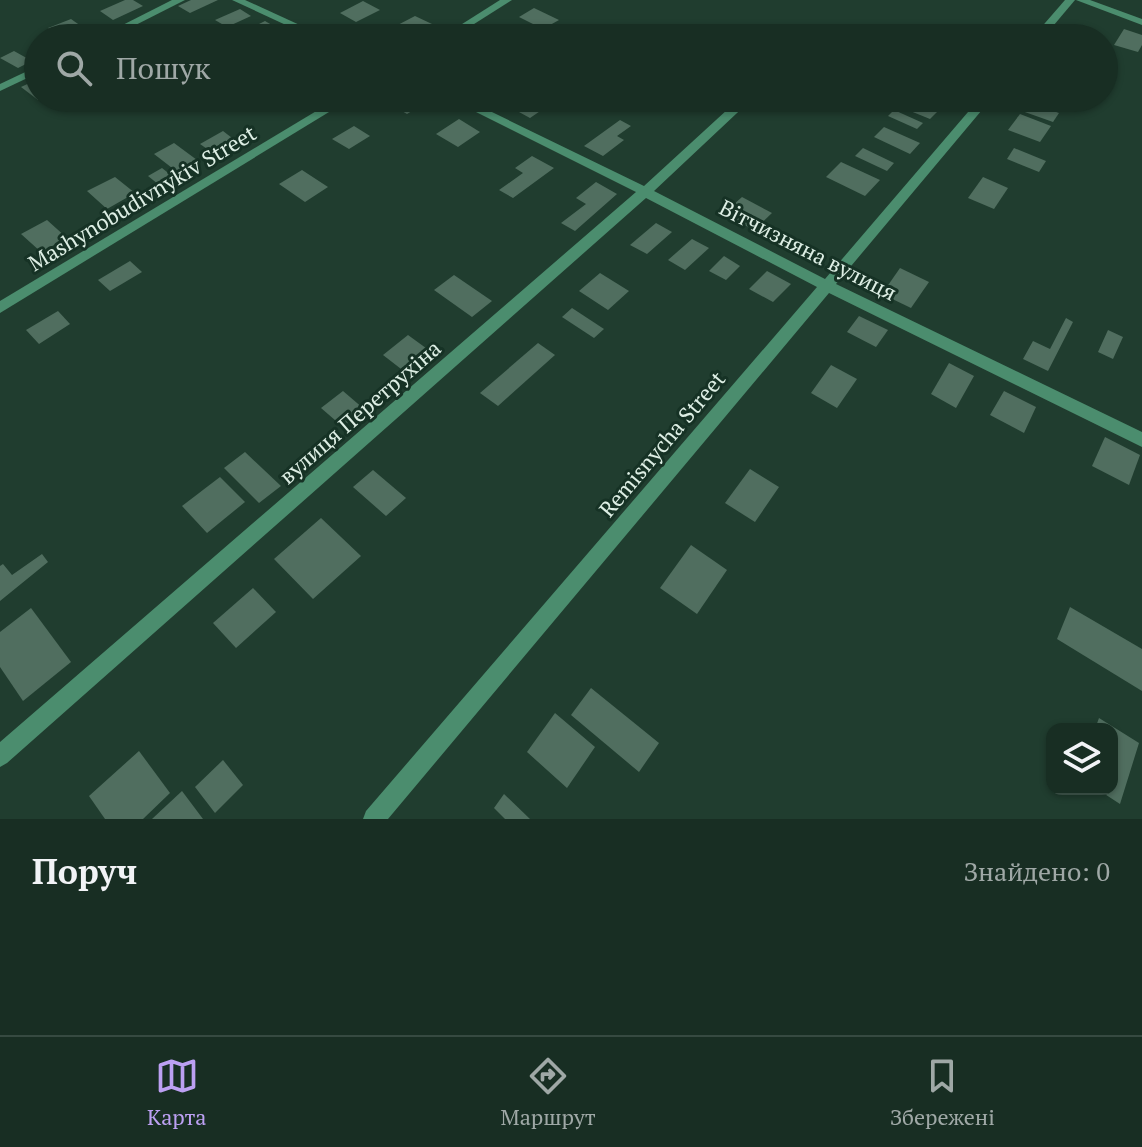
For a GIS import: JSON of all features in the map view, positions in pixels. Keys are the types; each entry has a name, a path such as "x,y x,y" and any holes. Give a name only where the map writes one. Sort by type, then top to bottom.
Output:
{"street":[{"path":"131,24 180,0"},
{"path":"237,0 291,24"},
{"path":"468,24 507,0"},
{"path":"1050,24 1071,0 1142,22"},
{"path":"0,88 24,76"},
{"name":"Mashynobudivnykiv Street","path":"0,308 323,112"},
{"name":"Вітчизняна вулиця","path":"483,112 646,191 825,285 1142,440"},
{"name":"вулиця Перетрухіна","path":"0,756 646,191 732,112"},
{"name":"Remisnycha Street","path":"374,819 974,112"}],"building":[{"path":"125,0 133,0 143,6 113,20 100,11"},
{"path":"191,0 218,0 190,13 178,6"},
{"path":"363,1 380,10 356,22 340,13"},
{"path":"534,8 559,20 552,24 533,24 519,17"},
{"path":"240,9 251,16 234,24 222,24 215,20"},
{"path":"415,16 432,24 400,24"},
{"path":"71,19 78,24 58,24"},
{"path":"1124,29 1142,35 1142,45 1138,52 1118,46 1118,39"},
{"path":"14,51 24,57 24,65 18,68 0,58"},
{"path":"519,112 539,112 530,118"},
{"path":"898,112 923,123 917,129 888,116"},
{"path":"913,112 937,112 930,119"},
{"path":"1025,112 1059,113 1053,122"},
{"path":"1020,114 1051,126 1040,142 1008,130"},
{"path":"459,119 480,132 458,147 436,134"},
{"path":"620,120 631,126 617,136 624,140 603,156 584,146"},
{"path":"354,126 370,136 349,149 332,139"},
{"path":"884,127 920,143 910,154 874,137"},
{"path":"223,131 236,141 213,153 200,144"},
{"path":"174,143 197,160 176,171 154,154"},
{"path":"863,148 894,163 887,171 855,156"},
{"path":"1014,148 1046,161 1039,172 1007,159"},
{"path":"532,156 554,168 513,198 499,190 523,173 515,168"},
{"path":"841,162 880,180 865,196 826,177"},
{"path":"162,168 177,180 163,188 148,176"},
{"path":"302,170 328,187 305,202 279,184"},
{"path":"115,177 135,193 107,209 87,191"},
{"path":"983,177 1008,188 994,209 968,198"},
{"path":"596,182 617,194 575,231 561,223 586,204 576,198"},
{"path":"742,197 772,213 754,230 723,214"},
{"path":"47,220 67,238 41,252 21,234"},
{"path":"656,223 672,232 647,254 630,245"},
{"path":"692,239 709,248 685,270 668,260"},
{"path":"724,256 740,266 726,280 709,271"},
{"path":"130,261 142,272 110,291 98,280"},
{"path":"900,268 929,282 911,308 882,294"},
{"path":"767,271 791,284 773,302 749,289"},
{"path":"600,273 629,291 608,310 579,291"},
{"path":"454,275 492,301 472,317 434,290"},
{"path":"572,308 604,329 594,338 562,317"},
{"path":"58,311 70,324 39,344 26,330"},
{"path":"859,316 888,330 876,347 847,332"},
{"path":"1066,318 1073,322 1048,371 1023,359 1033,341 1050,349"},
{"path":"1108,330 1123,337 1113,359 1098,352"},
{"path":"408,335 430,351 405,372 383,355"},
{"path":"538,343 555,355 498,406 480,393"},
{"path":"949,363 974,376 956,408 931,394"},
{"path":"831,365 857,379 837,408 811,393"},
{"path":"343,391 364,409 343,427 321,408"},
{"path":"1004,391 1036,407 1024,433 990,415"},
{"path":"1105,437 1140,455 1129,485 1092,466"},
{"path":"245,452 281,486 259,503 224,468"},
{"path":"750,469 779,487 755,522 725,503"},
{"path":"373,470 406,498 386,516 353,487"},
{"path":"220,477 245,502 207,533 182,506"},
{"path":"321,518 361,556 313,599 274,559"},
{"path":"691,545 727,570 697,614 660,588"},
{"path":"42,554 48,562 0,601 0,566 3,564 12,575"},
{"path":"253,588 276,612 236,648 213,623"},
{"path":"1070,607 1142,649 1142,691 1057,639"},
{"path":"31,608 71,662 23,701 0,667 0,632"},
{"path":"591,688 659,743 639,772 571,715"},
{"path":"555,713 595,747 567,788 527,752"},
{"path":"1118,730 1139,743 1120,804 1106,795 1118,795"},
{"path":"139,751 170,793 143,819 105,819 89,796"},
{"path":"223,760 243,785 215,813 195,787"},
{"path":"182,791 203,819 152,819"},
{"path":"504,794 530,819 505,819 494,808"}]}
